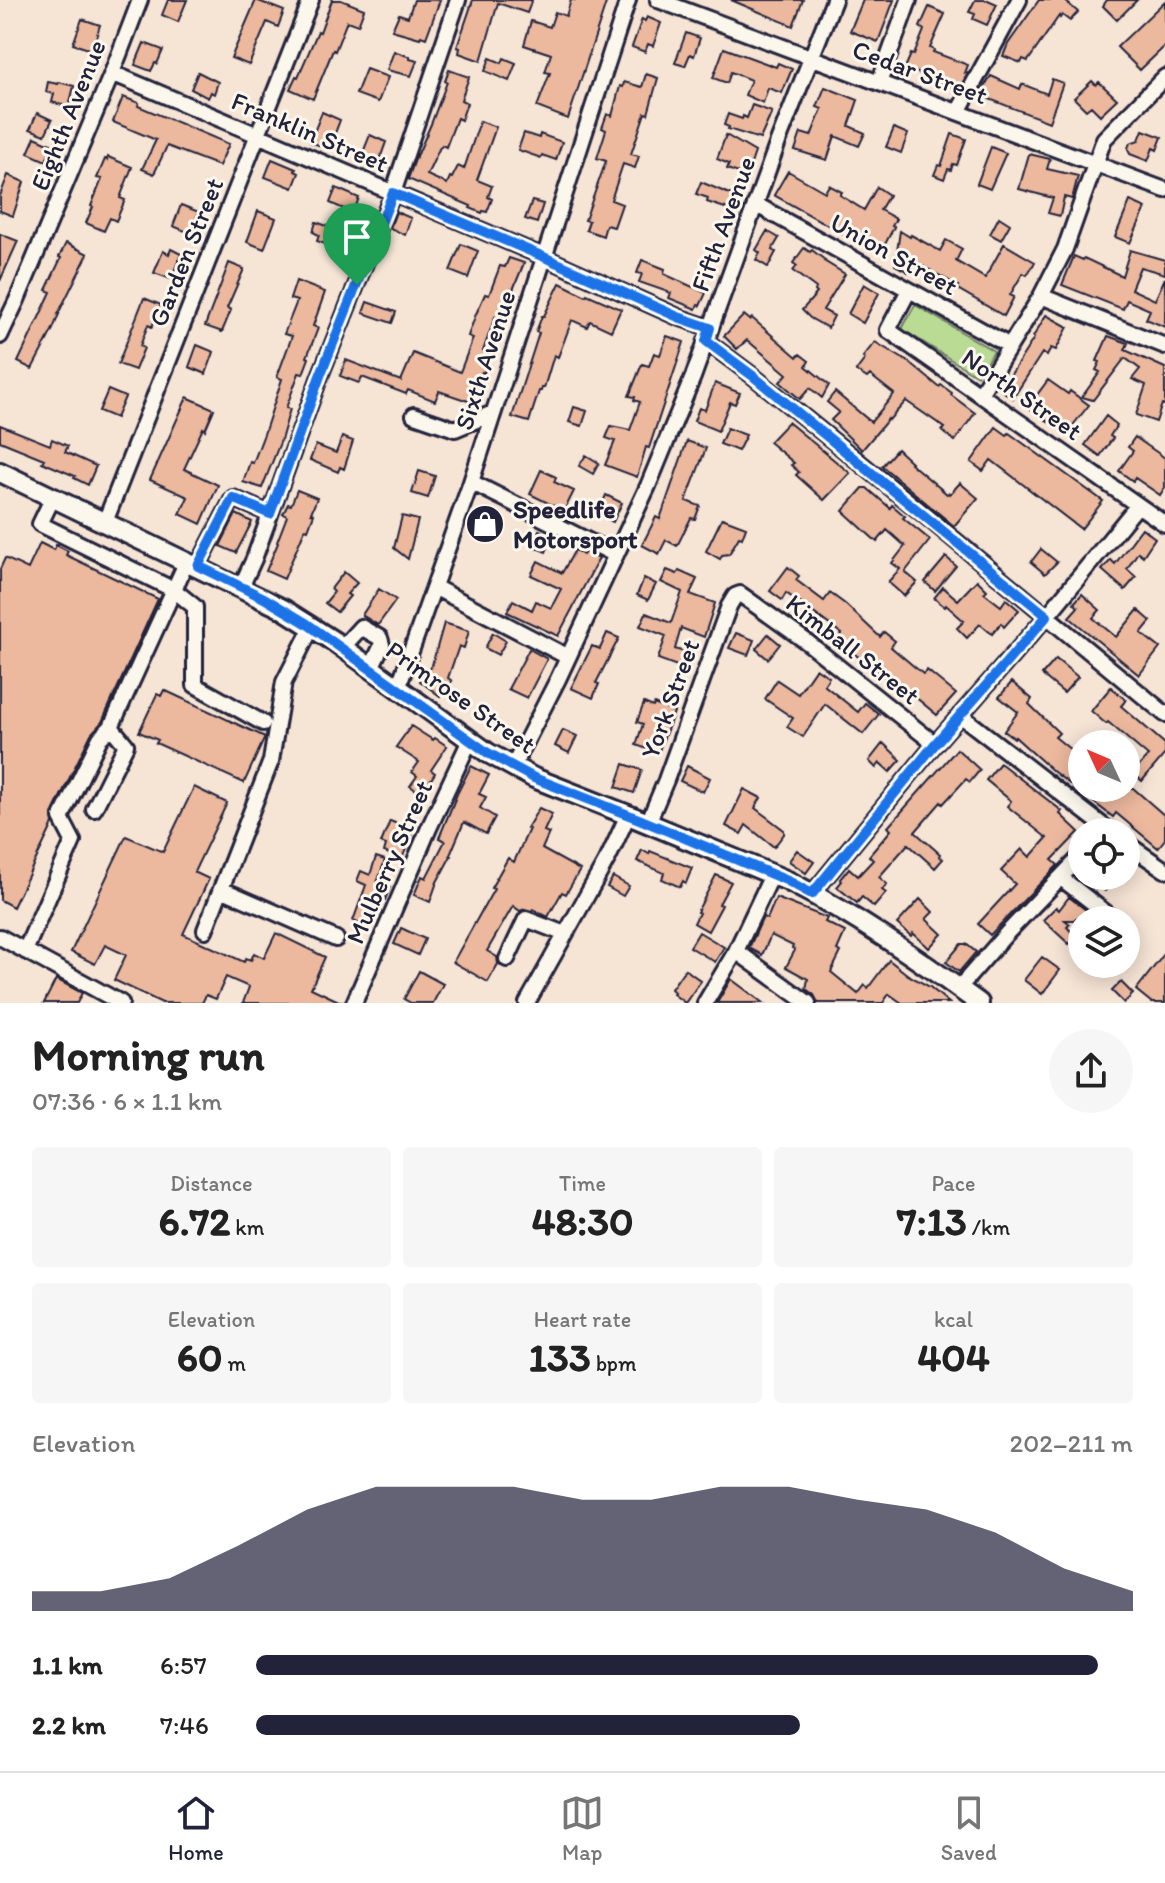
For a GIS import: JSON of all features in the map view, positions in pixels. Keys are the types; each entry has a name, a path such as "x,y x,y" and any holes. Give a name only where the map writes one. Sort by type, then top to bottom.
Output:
{"main road":[{"name":"Primrose Street","path":"0,472 283,609 343,647 470,740 534,778 812,894 872,930 979,1003"}],"street":[{"name":"Eighth Avenue","path":"0,336 140,0"},
{"name":"Garden Street","path":"105,522 311,0"},
{"path":"241,587 393,193 458,0"},
{"name":"Sixth Avenue","path":"398,688 471,482 628,0"},
{"name":"Cedar Street","path":"658,0 1165,190"},
{"name":"Fifth Avenue","path":"513,767 648,486 834,0"},
{"path":"879,83 909,0"},
{"path":"958,112 1019,0"},
{"name":"Franklin Street","path":"112,73 544,257 678,317 708,334 753,376 1165,714"},
{"path":"980,394 1041,296 1065,249 1104,139 1165,77"},
{"name":"Union Street","path":"755,204 1010,346"},
{"name":"North Street","path":"909,290 888,330 1165,524"},
{"path":"1041,296 1165,346"},
{"path":"414,415 455,429 493,413"},
{"path":"471,482 616,555"},
{"path":"53,497 40,524 174,590 195,607 195,685 263,723"},
{"path":"25,951 73,841 61,818 100,738 111,727 174,590 233,498 270,514"},
{"path":"812,894 1138,505"},
{"path":"434,587 568,657"},
{"name":"Kimball Street","path":"740,594 807,642 935,744"},
{"name":"York Street","path":"648,823 729,606 740,594"},
{"path":"205,930 271,761 284,682 312,627"},
{"path":"343,647 361,627 380,638 382,645 371,668"},
{"path":"960,715 1090,818"},
{"path":"94,809 126,745 111,727"},
{"name":"Mulberry Street","path":"354,1003 470,740"},
{"path":"527,1003 609,856 628,815"},
{"path":"1140,853 1165,870"},
{"path":"958,989 1068,870"},
{"path":"705,1003 736,951 772,875"},
{"path":"1061,878 1097,906"},
{"path":"221,889 336,939"},
{"path":"507,959 526,919 565,934"},
{"path":"0,937 121,1003"},
{"path":"736,951 808,1003"}],"green space":[{"path":"915,305 994,351 977,376 902,329"}],"building":[{"path":"168,0 187,0 178,22 162,15"},
{"path":"256,0 284,11 278,27 267,22 249,65 231,58"},
{"path":"332,0 341,0 364,9 358,25 347,21 313,99 290,89 320,32"},
{"path":"414,0 440,0 426,38 392,30 399,14 408,17"},
{"path":"473,0 532,0 527,13 498,3 481,61 459,53 460,48 457,47"},
{"path":"571,0 607,0 568,119 537,107 550,73 545,72 551,54 524,45 531,21 550,27 555,12 566,16"},
{"path":"731,0 803,0 793,26"},
{"path":"863,0 894,0 878,42 850,31"},
{"path":"975,0 997,4 987,25 973,19 975,14 969,12"},
{"path":"1039,0 1064,0 1078,12 1070,21 1059,16 1028,61 1023,59 1021,63 1003,56 1008,44"},
{"path":"1107,0 1137,0 1117,20 1103,6"},
{"path":"1165,1 1165,46 1140,70 1117,47"},
{"path":"929,7 945,14 930,48 933,52 968,65 965,73 968,73 959,89 905,68 924,30 920,27"},
{"path":"647,17 661,23 653,46 648,44 645,52 632,47 642,19 645,21"},
{"path":"82,19 100,25 92,50 73,44"},
{"path":"686,33 700,38 694,56 690,54 685,66 675,63"},
{"path":"144,43 163,50 151,71 135,65"},
{"path":"724,48 776,67 778,63 792,69 782,93 768,88 763,103 745,95 751,80 731,72 727,83 713,78"},
{"path":"394,51 417,61 411,76 387,70"},
{"path":"490,58 502,63 504,58 516,63 509,81 485,71"},
{"path":"366,69 388,77 378,102 356,94"},
{"path":"449,70 469,77 461,100 467,103 461,120 457,118 446,147 440,147 427,175 447,184 458,166 464,169 480,121 496,127 477,180 492,186 488,197 492,199 487,212 470,208 408,179"},
{"path":"198,72 218,82 214,94 211,92 208,98 191,89"},
{"path":"646,74 658,78 648,114 645,113 631,154 639,156 635,168 623,164 611,200 622,204 614,227 606,225 603,236 586,230 589,221 585,220 606,161 597,158 606,130 602,128 607,114 612,116 620,86 623,87 624,82 642,87"},
{"path":"991,76 1020,89 1022,84 1047,94 1052,79 1063,83 1049,122 979,95"},
{"path":"1092,81 1096,85 1099,82 1117,99 1100,115 1091,106 1086,110 1074,98"},
{"path":"48,82 74,86 69,107 52,102 54,94 46,92"},
{"path":"825,87 858,100 849,126 865,133 859,146 835,136 827,160 795,150 801,133 811,136 822,109 817,107"},
{"path":"123,97 229,144 219,166 167,146 154,174 142,169 156,140 113,122"},
{"path":"752,105 772,112 760,139 724,125 728,114 747,118"},
{"path":"322,112 340,120 329,149 310,142"},
{"path":"37,113 52,120 45,135 30,129"},
{"path":"894,128 908,134 901,153 886,147"},
{"path":"1143,130 1162,137 1148,161 1130,154 1128,148 1130,143 1139,140"},
{"path":"524,133 539,138 540,134 562,142 556,160 518,150"},
{"path":"952,134 966,139 957,165 953,164 951,170 948,169 944,179 934,175 938,165 941,166"},
{"path":"370,135 386,142 377,167 360,160"},
{"path":"726,135 755,152 747,176 727,169 729,164 717,159"},
{"path":"35,137 53,145 46,161 28,153"},
{"path":"991,147 1006,153 990,189 977,184"},
{"path":"1029,154 1050,159 1047,169 1078,176 1072,199 1064,197 1060,216 1048,213 1053,198 1019,189"},
{"path":"108,157 132,167 120,198 125,200 116,221 110,218 104,231 86,223 102,179 97,178"},
{"path":"272,159 299,173 293,188 265,177"},
{"path":"788,171 825,192 829,185 864,210 877,187 889,195 880,210 896,219 881,252 774,195"},
{"path":"8,175 24,182 13,216 0,211 0,196"},
{"path":"701,182 739,198 734,211 707,202 708,198 696,194"},
{"path":"336,188 359,198 353,213 330,203"},
{"path":"532,201 543,204 537,223 525,219"},
{"path":"1130,201 1146,208 1130,243 1115,237"},
{"path":"181,205 199,212 190,233 173,226"},
{"path":"258,211 276,218 264,249 247,242"},
{"path":"396,212 411,218 405,235 390,228"},
{"path":"999,217 1010,224 1001,240 990,234"},
{"path":"316,222 347,233 341,250 317,241 319,235 313,232"},
{"path":"767,231 779,238 768,267 756,260 760,253 756,250"},
{"path":"900,231 940,251 946,240 962,249 956,261 985,278 1004,244 1035,262 1027,275 1023,273 1010,295 1014,297 1004,316 917,263 908,272 895,265"},
{"path":"0,234 18,241 0,281"},
{"path":"66,243 88,254 32,369 18,362 51,292 46,290"},
{"path":"461,244 478,251 468,278 450,271"},
{"path":"804,248 810,252 812,250 845,274 823,310 834,316 828,328 802,310 817,293 816,288 793,271 797,266 793,263"},
{"path":"171,249 181,254 171,279 154,273 163,251 169,254"},
{"path":"1130,250 1165,260 1165,274 1140,267 1131,289 1155,300 1165,278 1165,327 1146,319 1150,310 1127,300 1123,309 1062,285 1074,256 1122,276"},
{"path":"509,258 524,263 501,319 495,317 483,351 490,354 471,402 439,391 435,401 408,390 406,394 362,377 359,383 340,376 346,360 401,381 413,353 460,372 473,338 468,336 476,314 485,294 489,295 500,266 505,267"},
{"path":"642,260 665,269 664,274 706,293 700,306 696,309 669,298 671,293 639,282 642,274 637,273"},
{"path":"229,263 244,269 227,308 231,310 222,332 205,326"},
{"path":"296,281 325,292 313,326 318,328 309,358 303,374 299,373 286,408 290,409 281,440 262,488 243,482 264,434 282,379 277,377 292,336 284,334 297,301 290,299"},
{"path":"560,283 621,309 611,331 590,321 587,327 572,320 558,357 554,355 529,422 512,417 539,333 536,332"},
{"path":"864,284 879,293 863,323 848,314"},
{"path":"144,298 161,305 152,327 148,325 140,346 144,348 135,370 118,364"},
{"path":"367,302 396,312 392,323 363,313"},
{"path":"744,315 750,320 752,318 797,357 800,354 809,361 806,366 829,385 822,398 810,388 800,399 780,382 787,374 747,340 737,349 724,336"},
{"path":"1046,315 1068,327 1056,350 1051,348 1047,356 1042,353 1013,398 1001,390"},
{"path":"667,336 684,342 637,477 605,465 615,441 606,438 611,426 630,430 640,402 629,396 642,364 649,366 654,353 660,355"},
{"path":"1108,336 1128,343 1125,350 1165,368 1165,405 1162,404 1156,422 1136,415 1146,385 1132,379 1140,369 1125,358 1093,400 1082,397 1100,372 1096,370 1100,362 1097,361"},
{"path":"875,342 910,363 939,387 941,385 975,413 955,441 942,431 945,428 906,401 862,450 831,420 839,412 827,402 835,392 871,422 894,394 870,375 867,378 856,371"},
{"path":"197,345 214,352 206,374 189,367"},
{"path":"1048,380 1089,405 1066,434 1028,407"},
{"path":"715,383 740,393 735,404 730,402 718,431 694,421 699,408 705,410"},
{"path":"108,390 125,397 116,418 99,411"},
{"path":"187,397 214,409 184,469 218,485 201,524 180,514 188,497 150,480"},
{"path":"574,407 587,411 582,426 569,422"},
{"path":"1106,416 1117,425 1110,436 1113,438 1100,456 1085,445"},
{"path":"788,422 850,473 824,500 796,475 799,472 791,465 794,463 769,442"},
{"path":"0,425 50,445 52,439 68,446 65,452 96,466 88,485 42,462 44,459 0,441"},
{"path":"996,427 1007,435 1009,433 1103,501 1081,529 991,460 983,471 971,462"},
{"path":"727,428 746,435 738,451 720,444"},
{"path":"342,437 353,441 344,469 340,467 338,472 310,460 316,445 336,453"},
{"path":"1135,437 1165,458 1165,487 1160,495 1119,471 1133,451 1128,447"},
{"path":"687,441 706,448 686,501 700,506 677,546 666,540 659,554 642,545 656,517 660,519"},
{"path":"897,449 947,494 960,483 978,498 954,526 882,466"},
{"path":"586,455 599,463 593,474 579,466"},
{"path":"541,470 556,477 554,482 574,491 564,511 530,494"},
{"path":"419,471 435,476 428,498 412,493"},
{"path":"863,488 890,508 892,505 930,540 905,572 917,582 904,596 888,582 900,569 892,563 905,546 887,530 877,542 843,511"},
{"path":"297,490 317,498 308,530 305,529 284,579 266,571 287,516 283,514"},
{"path":"606,495 622,503 613,522 597,515"},
{"path":"236,514 252,522 236,553 220,546"},
{"path":"402,516 418,520 408,559 394,548"},
{"path":"722,518 746,527 742,538 739,537 729,554 722,555 720,559 706,551"},
{"path":"1142,528 1155,538 1143,556 1138,552 1127,569 1136,577 1125,590 1102,570 1111,560 1115,564"},
{"path":"539,530 553,537 546,552 532,546"},
{"path":"40,543 54,550 56,545 68,551 66,555 158,599 102,722 91,734 52,814 53,824 13,907 0,900 0,569 5,558 28,569"},
{"path":"1041,549 1057,562 1045,574 1031,562"},
{"path":"575,550 583,555 586,551 599,558 558,636 507,612 513,600 532,610 536,601 551,608 561,589 531,575 538,561 562,573"},
{"path":"946,557 956,566 935,591 925,582"},
{"path":"788,567 799,576 796,580 824,601 830,593 880,637 884,632 895,641 891,647 923,674 927,670 956,694 937,715 902,686 899,689 837,640 842,634 786,593 782,600 770,591"},
{"path":"667,570 677,574 679,571 697,579 690,594 715,603 704,637 681,628 675,649 693,655 688,670 658,659 666,636 640,626 646,613 671,623 682,592 661,582"},
{"path":"344,572 357,583 337,612 325,603"},
{"path":"644,578 656,584 648,600 637,595"},
{"path":"977,580 987,590 984,593 1001,606 1006,599 1019,610 1004,627 1001,623 992,634 980,624 967,638 957,628 964,621 934,598 943,587 958,600"},
{"path":"379,589 396,600 378,625 362,615"},
{"path":"1082,594 1100,610 1093,618 1116,637 1138,610 1151,621 1141,633 1160,648 1139,675 1069,617 1078,607 1074,603"},
{"path":"444,623 469,631 464,648 459,646 448,678 452,681 440,696 420,681 432,665"},
{"path":"493,633 506,641 498,655 485,648"},
{"path":"607,633 619,638 596,683 599,684 593,698 571,688 592,646 600,649"},
{"path":"736,633 754,640 748,655 729,648"},
{"path":"768,634 780,644 768,659 756,649"},
{"path":"529,649 547,659 527,698 508,689"},
{"path":"1056,659 1078,677 1064,693 1042,675"},
{"path":"816,668 829,677 824,685 858,712 865,703 879,714 863,734 825,704 803,737 787,727 793,718 765,699 777,680 798,694"},
{"path":"1012,682 1032,699 1029,704 1059,733 1055,737 1068,748 1068,783 1004,731 1018,712 999,697"},
{"path":"1111,687 1126,700 1121,706 1165,744 1165,754 1142,781 1140,765 1148,756 1140,749 1140,730 1117,730 1091,711"},
{"path":"164,690 265,737 244,783 156,743 158,740 139,732 157,694 161,696"},
{"path":"644,703 674,712 658,753 636,745 643,724 637,722"},
{"path":"411,726 447,746 431,770 435,773 422,794 410,786 417,776 412,772 419,762 396,747"},
{"path":"563,730 577,736 569,753 555,746"},
{"path":"883,743 901,760 890,772 880,763 876,768 869,761"},
{"path":"957,749 980,770 970,782 966,779 943,804 941,802 915,832 943,859 935,868 908,844 879,877 887,884 882,890 886,893 874,907 862,897 857,903 837,887 842,881 840,879 849,868 858,876 873,860 869,856 891,830 888,827"},
{"path":"1000,763 1062,811 1060,814 1068,822 1068,843 1052,860 1058,865 990,935 978,924 1015,884 1001,871 1022,849 1030,857 1047,838 1007,806 1011,801 986,780"},
{"path":"624,764 642,770 634,793 616,787"},
{"path":"471,766 489,775 479,794 486,797 480,808 495,817 486,834 464,822 430,902 414,895 422,876 426,878 445,841 439,838"},
{"path":"687,766 710,778 703,792 680,781"},
{"path":"194,787 227,803 194,872 209,879 183,934 244,962 246,958 251,960 254,953 264,958 276,933 325,957 311,988 343,1003 243,1003 249,987 226,977 216,999 206,995 202,1003 162,1003 114,980 126,955 105,945 95,964 71,952 126,836 163,852"},
{"path":"744,789 761,798 755,808 784,830 774,847 746,825 741,834 726,826"},
{"path":"1140,794 1165,816 1165,839 1158,848 1140,833 1140,818 1122,818 1116,813 1113,817 1093,802 1140,802"},
{"path":"539,808 552,814 544,831 549,833 542,849 580,870 566,894 562,892 548,917 533,909 520,911 513,906 487,951 497,957 498,964 488,982 453,962 508,858 514,862 527,828"},
{"path":"390,821 413,830 402,859 384,852 386,845 381,843"},
{"path":"642,850 692,868 686,883 683,881 680,887 662,879 664,873 637,861"},
{"path":"797,850 814,862 806,873 789,861"},
{"path":"376,857 385,860 377,883 390,887 385,900 380,898 369,927 353,921 366,885 357,881 361,871 370,875"},
{"path":"716,875 731,882 708,931 694,923"},
{"path":"613,877 629,886 623,896 607,887"},
{"path":"1069,897 1081,906 1068,906 1068,920 1065,920 1068,922 1068,943 1043,920 1056,907 1059,910"},
{"path":"776,898 827,918 825,922 845,932 837,950 841,952 831,972 858,994 865,985 868,988 889,960 949,1003 902,1003 889,994 883,1003 818,1003 806,989 808,979 786,967 795,950 793,946 771,935 762,955 749,948 763,917 767,919"},
{"path":"920,899 933,912 926,919 942,934 929,948 897,924"},
{"path":"401,928 425,939 418,955 394,944"},
{"path":"699,932 724,947 715,962 690,947"},
{"path":"961,944 976,952 959,972 946,962"},
{"path":"1165,953 1165,1003 1152,1003 1136,990"},
{"path":"1042,957 1060,970 1042,994 1024,980"},
{"path":"685,969 701,981 685,1003 671,989"},
{"path":"419,971 443,984 433,1003 411,1003 404,999"},
{"path":"56,979 82,993 77,1003 44,1003"},
{"path":"731,979 763,1003 717,1003"},
{"path":"1121,982 1133,994 1124,1003 1112,991"}],"place":[{"name":"Speedlife Motorsport","path":"485,524"}],"route":[{"path":"393,193 692,323 710,328 706,341 1047,616 935,744 812,894 788,881 534,778 488,753 306,623 264,598 198,566 233,498 270,514 357,285 393,193"}]}
